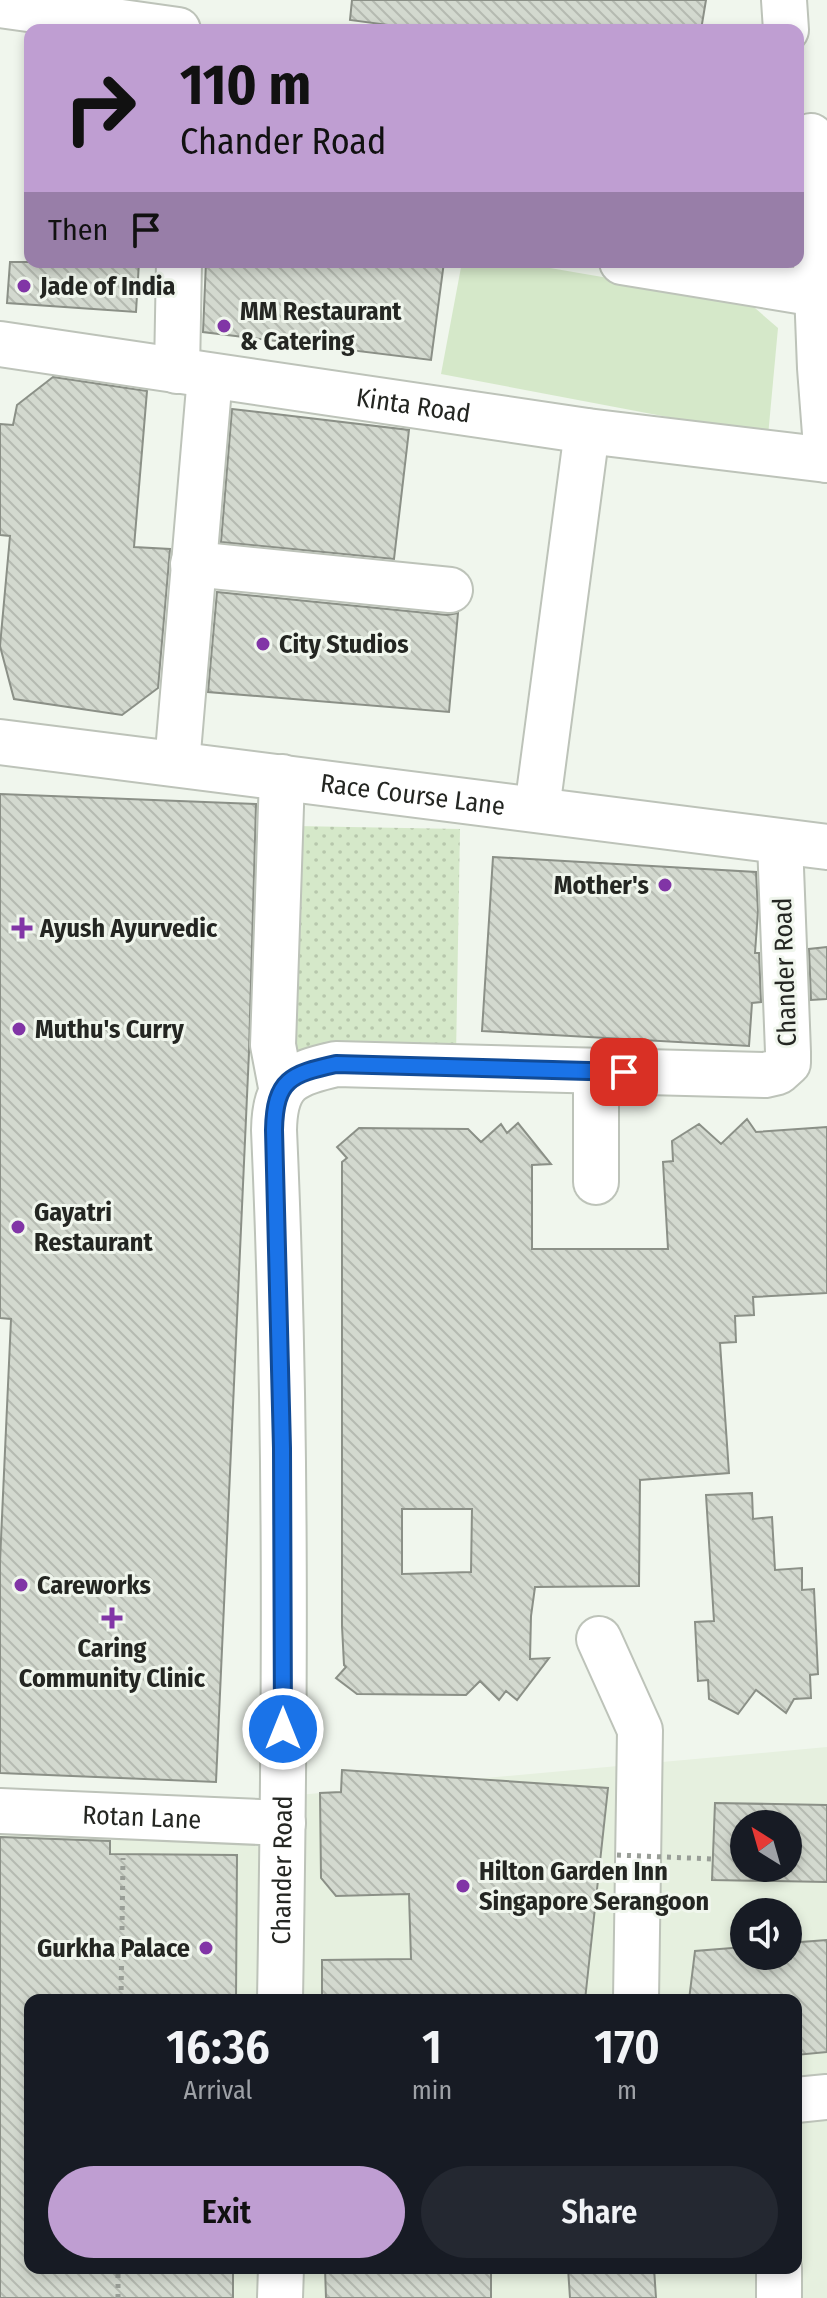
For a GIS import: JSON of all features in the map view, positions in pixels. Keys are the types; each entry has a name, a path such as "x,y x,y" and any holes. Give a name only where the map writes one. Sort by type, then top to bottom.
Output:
{"street":[{"path":"177,0 178,24"},
{"path":"784,0 786,24"},
{"path":"0,5 135,24"},
{"path":"812,136 827,460"},
{"path":"177,764 193,564 193,373 180,268"},
{"path":"659,268 817,294"},
{"name":"Kinta Road","path":"0,344 587,431 827,460"},
{"path":"537,809 587,431"},
{"path":"193,564 450,590"},
{"name":"Race Course Lane","path":"0,742 827,847"},
{"path":"281,1087 273,1045 282,777"},
{"name":"Chander Road","path":"280,1994 283,1477 274,1130 275,1108 281,1087 304,1071 336,1064 765,1075 778,1072 788,1063 780,842"},
{"path":"596,1071 596,1182"},
{"path":"599,1639 640,1730 636,1994"},
{"name":"Rotan Lane","path":"0,1811 283,1823"},
{"path":"802,2099 827,2097"},
{"path":"280,2298 281,2274"},
{"path":"779,2274 779,2298"}],"path":[{"path":"121,1994 123,1817"},
{"path":"617,1855 713,1859"},
{"path":"118,2274 118,2298"}],"shaded area":[{"path":"827,1747 827,2298 0,2298 0,1822"}],"green space":[{"path":"461,268 550,268 748,302 778,328 768,436 441,374"},
{"path":"295,826 460,829 456,1056 290,1053"}],"building":[{"path":"352,0 706,0 702,24 380,24 350,20"},
{"path":"10,262 24,262 24,268 139,268 136,312 7,303"},
{"path":"206,268 443,268 431,360 203,332"},
{"path":"53,377 147,391 134,547 170,549 158,688 122,715 14,699 0,646 10,536 0,535 0,424 13,425 17,405"},
{"path":"232,409 409,430 394,559 221,542"},
{"path":"217,592 447,615 458,613 449,712 208,692"},
{"path":"0,794 256,804 249,1052 216,1782 0,1773 0,1561 11,1319 0,1318"},
{"path":"493,857 756,872 758,911 755,953 759,953 761,1002 752,1003 749,1046 482,1031"},
{"path":"827,947 827,999 811,1000 809,949"},
{"path":"747,1119 756,1132 827,1127 827,1293 753,1297 754,1315 735,1316 736,1342 720,1343 729,1473 640,1480 639,1586 535,1587 530,1659 549,1658 517,1700 506,1691 499,1700 480,1681 466,1695 357,1694 336,1678 346,1667 342,1626 342,1162 347,1158 337,1147 359,1128 468,1129 481,1142 501,1124 507,1133 518,1123 551,1164 532,1165 532,1249 668,1249 663,1162 673,1161 672,1141 699,1124 721,1144","holes":["402,1509 472,1509 471,1572 402,1574"]},
{"path":"752,1493 753,1519 772,1517 775,1570 802,1568 802,1590 814,1589 818,1674 810,1675 811,1698 794,1699 786,1713 756,1690 738,1714 709,1699 708,1680 698,1681 695,1622 714,1621 706,1495"},
{"name":"Hilton Garden Inn Singapore Serangoon","path":"342,1770 608,1788 586,1994 322,1994 322,1960 411,1959 409,1894 336,1896 321,1878 320,1793 341,1792"},
{"path":"715,1803 827,1805 827,1882 802,1882 802,1810 730,1810 730,1880 712,1880"},
{"path":"0,1837 110,1841 110,1854 237,1855 236,1994 24,1994 24,2274 233,2274 233,2298 0,2298"},
{"path":"827,1940 827,2052 802,2054 802,1994 690,1994 695,1951 730,1948 730,1970 802,1970 802,1942"},
{"path":"325,2274 491,2274 491,2298 326,2298"},
{"path":"568,2274 654,2274 656,2298 570,2298"}],"place":[{"name":"Jade of India","path":"24,286"},
{"name":"MM Restaurant & Catering","path":"224,326"},
{"name":"City Studios","path":"263,644"},
{"name":"Mother's","path":"665,885"},
{"name":"Ayush Ayurvedic","path":"22,928"},
{"name":"Muthu's Curry","path":"19,1029"},
{"name":"Gayatri Restaurant","path":"18,1227"},
{"name":"Careworks","path":"21,1585"},
{"name":"Caring Community Clinic","path":"112,1618"},
{"name":"Hilton Garden Inn Singapore Serangoon","path":"463,1886"},
{"name":"Gurkha Palace","path":"206,1948"}],"route":[{"path":"283,1729 282,1448 274,1130 275,1108 281,1087 304,1071 336,1064 624,1072"}]}
